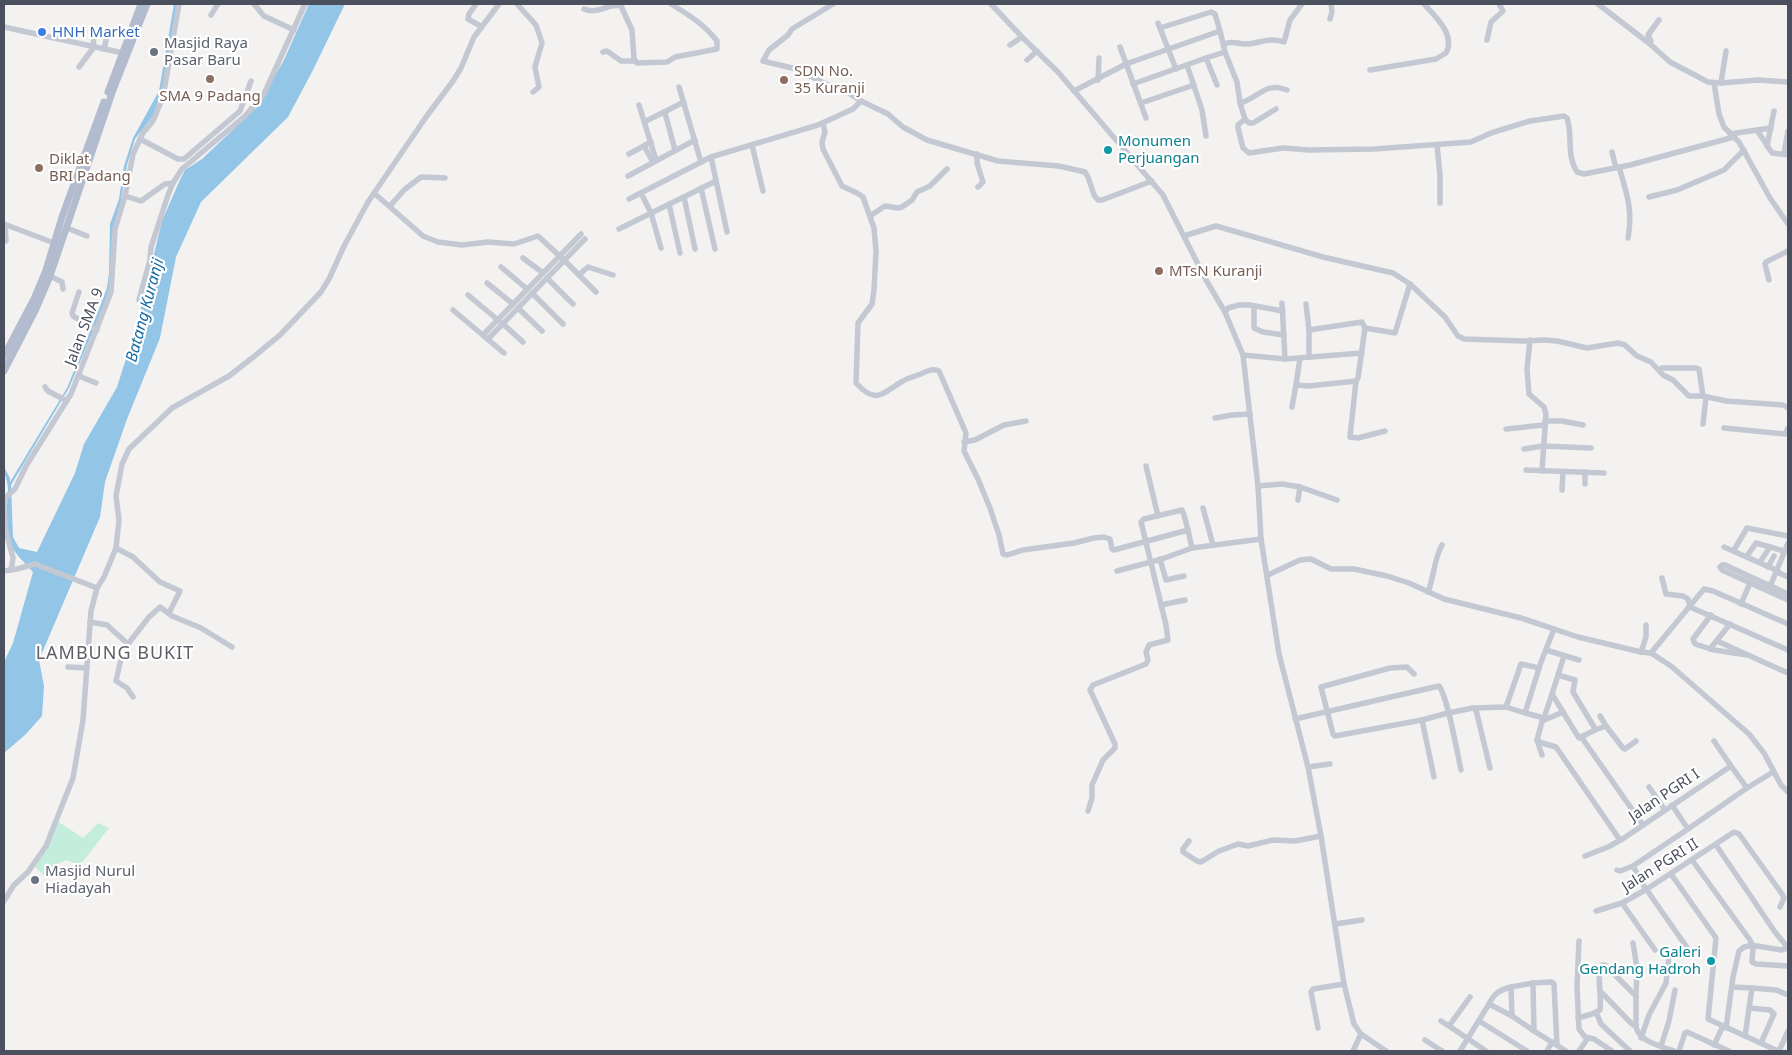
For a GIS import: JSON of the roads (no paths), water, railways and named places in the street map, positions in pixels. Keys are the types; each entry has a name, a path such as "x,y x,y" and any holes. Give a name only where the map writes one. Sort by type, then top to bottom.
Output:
{"main road":[{"path":"4,354 49,272 54,243 141,4"},
{"path":"4,372 35,311 67,228 103,111 147,4"}],"street":[{"name":"Jalan SMA 9","path":"11,570 13,558 5,528 7,496 63,399 79,376 94,329 111,292 116,229 133,154 140,139 153,121 163,98 179,4"},
{"path":"211,15 218,4"},
{"path":"254,4 264,16 294,30"},
{"path":"140,300 150,260 151,247 173,183 182,170 246,116 264,94 305,4"},
{"path":"476,4 468,17 470,21 479,25"},
{"path":"4,901 14,885 28,872 46,846 69,791 75,771 81,737 91,611 96,588 104,577 116,548 119,520 116,496 121,469 129,449 172,408 236,372 280,335 326,286 344,246 374,192 453,81 464,62 470,43 479,25 500,4"},
{"path":"517,4 536,25 542,43 535,67 539,87 533,92"},
{"path":"603,52 607,51 621,61 635,61 637,63 667,62 675,57 717,49 717,41 710,31 672,4"},
{"path":"833,4 792,29 788,36 769,50 763,61 796,69 830,86 847,92 888,114 919,138 998,161 1059,166 1085,172 1098,200 1152,182"},
{"path":"991,4 1037,50 1074,91 1163,195 1206,280 1225,312 1243,355 1258,486 1261,540 1280,654 1308,768 1321,836 1344,984 1354,1024 1361,1034 1386,1051"},
{"path":"1224,44 1228,42 1243,44 1268,40 1284,42 1288,25 1302,4"},
{"path":"1330,20 1331,4"},
{"path":"1370,70 1436,59 1446,53 1449,44 1447,35 1441,23 1425,4"},
{"path":"1487,40 1491,22 1503,11 1500,4"},
{"path":"1598,4 1650,44 1661,55 1677,66 1708,82 1758,80 1788,82"},
{"path":"584,9 597,12 617,5 621,6 632,30 635,61"},
{"path":"1176,69 1159,25 1210,12 1215,14 1225,52 1237,82 1240,103 1245,119 1253,124 1276,109"},
{"path":"1650,44 1648,35 1660,20"},
{"path":"4,27 123,53"},
{"path":"1074,91 1126,64 1167,48 1220,31"},
{"path":"104,49 108,32"},
{"path":"79,67 94,47 94,36"},
{"path":"1010,45 1022,37"},
{"path":"1120,47 1146,118"},
{"path":"1027,60 1037,50"},
{"path":"1726,50 1718,83 1721,120 1744,150 1767,193 1788,224"},
{"path":"1134,84 1225,52"},
{"path":"1098,58 1098,80"},
{"path":"1206,58 1217,85"},
{"path":"1187,64 1202,110 1206,136"},
{"path":"140,139 178,159 184,159 240,111 250,82"},
{"path":"1141,103 1194,85"},
{"path":"1240,103 1250,101 1266,88 1279,86 1287,90"},
{"path":"679,87 701,162"},
{"path":"629,199 711,157 823,123 853,109 861,101"},
{"path":"644,122 684,102"},
{"path":"639,105 655,161"},
{"path":"1767,146 1774,111"},
{"path":"665,113 675,150"},
{"path":"1245,119 1238,125 1238,128 1243,148 1249,153 1283,148 1374,149 1471,142 1491,133 1530,121 1564,116 1567,118 1571,158 1577,172 1584,174 1618,167 1732,136 1771,128"},
{"path":"823,123 823,149 832,168 842,186 863,197 874,228 876,251 875,279 872,304 858,324 856,383 867,392 882,395 903,381 931,370 939,371 966,433 964,451 990,508 1003,555 1094,538 1108,538 1113,550 1188,530"},
{"path":"1757,130 1772,153 1786,154 1788,131"},
{"path":"628,176 695,140"},
{"path":"629,154 651,142"},
{"path":"752,145 763,191"},
{"path":"1437,145 1440,203"},
{"path":"644,146 655,161"},
{"path":"1649,197 1677,190 1724,170 1744,150"},
{"path":"1612,152 1629,199 1630,219 1628,238"},
{"path":"977,154 977,163 983,182 978,187"},
{"path":"711,157 727,232"},
{"path":"870,216 885,206 898,208 911,202 916,192 930,186 946,169"},
{"path":"390,206 404,190 421,177 445,178"},
{"path":"619,229 716,181"},
{"path":"125,196 141,201 165,184 173,183"},
{"path":"701,188 715,249"},
{"path":"374,192 423,236 438,242 462,245 488,242 514,244 538,236 596,292"},
{"path":"642,193 651,213 661,248"},
{"path":"684,197 695,249"},
{"path":"669,204 680,253"},
{"path":"6,241 5,225 54,243"},
{"path":"1185,238 1194,232 1216,226 1323,258 1393,273 1410,284 1445,317 1458,336 1464,339 1556,341 1587,348 1618,343 1625,345 1637,356 1646,358 1689,396 1784,405 1788,408"},
{"path":"67,228 87,236"},
{"path":"485,337 583,236"},
{"path":"1770,280 1766,262 1788,252"},
{"path":"523,258 545,275 573,304"},
{"path":"501,267 530,291 563,324"},
{"path":"579,275 588,267 613,275"},
{"path":"49,272 62,282 63,289"},
{"path":"487,282 542,331"},
{"path":"1365,328 1395,333 1410,284"},
{"path":"79,292 72,315 77,320 94,329"},
{"path":"468,295 523,342"},
{"path":"1282,303 1285,359"},
{"path":"1306,304 1309,330 1309,357"},
{"path":"1225,312 1233,306 1254,306 1283,311"},
{"path":"1254,306 1254,328 1263,332 1284,335"},
{"path":"453,310 504,353"},
{"path":"1309,330 1362,322 1365,328 1356,381 1350,437 1358,438 1385,431"},
{"path":"1530,340 1527,370 1529,394 1544,407 1542,471"},
{"path":"1243,355 1285,359 1362,353"},
{"path":"1292,407 1300,358"},
{"path":"1659,370 1667,368 1699,369 1704,397 1704,424"},
{"path":"79,376 96,383"},
{"path":"1296,385 1309,386 1356,381"},
{"path":"45,387 63,399"},
{"path":"1215,418 1232,414 1250,414"},
{"path":"964,442 974,440 1004,425 1026,421"},
{"path":"1506,429 1562,421 1583,425"},
{"path":"1724,428 1780,434 1788,430 1788,440"},
{"path":"1524,449 1543,446 1591,448"},
{"path":"1146,466 1158,516"},
{"path":"1526,470 1604,473"},
{"path":"1562,490 1563,472"},
{"path":"1585,472 1585,484"},
{"path":"1258,486 1282,484 1300,487 1338,500"},
{"path":"1298,500 1300,487"},
{"path":"1203,508 1213,546"},
{"path":"1088,812 1092,798 1092,785 1103,760 1114,748 1115,744 1090,688 1093,684 1146,664 1148,660 1146,652 1149,646 1168,640 1141,522 1144,519 1182,510 1192,548"},
{"path":"1734,550 1747,528 1788,536"},
{"path":"1117,571 1192,548 1261,540"},
{"path":"1770,589 1788,543"},
{"path":"1747,556 1755,544 1784,551"},
{"path":"1428,592 1434,578 1437,556 1442,545"},
{"path":"1724,547 1760,562 1788,577"},
{"path":"1760,562 1770,547"},
{"path":"116,548 133,557 160,582 180,591 169,613"},
{"path":"1768,567 1774,556"},
{"path":"1160,559 1166,580"},
{"path":"1268,575 1306,559 1331,569 1354,569 1386,576 1409,583 1444,598 1520,618 1578,637 1651,653 1676,670 1749,734 1764,753 1781,785 1788,792"},
{"path":"4,570 35,564 96,588"},
{"path":"1788,594 1770,589 1750,583 1722,570 1720,566 1725,565 1770,589 1788,600"},
{"path":"1156,584 1184,576"},
{"path":"1662,578 1666,594 1683,596 1688,599 1690,607"},
{"path":"1741,604 1750,583"},
{"path":"1651,653 1704,589 1713,591 1788,624"},
{"path":"1161,605 1185,600"},
{"path":"133,697 127,688 116,681 120,663 128,644 156,609 160,607 201,628 232,647"},
{"path":"1690,607 1788,650"},
{"path":"1711,615 1693,639 1695,644 1710,649 1747,655"},
{"path":"90,622 107,625 128,644"},
{"path":"1710,649 1730,624"},
{"path":"1641,652 1646,637 1646,625"},
{"path":"1526,712 1539,668 1554,629"},
{"path":"1716,640 1788,673"},
{"path":"1546,650 1578,660"},
{"path":"1542,754 1537,740 1564,656"},
{"path":"1506,707 1521,664 1539,668"},
{"path":"68,667 86,668"},
{"path":"1414,674 1407,667 1390,668 1321,687 1332,732 1335,736 1422,720 1473,708 1506,707 1526,712 1543,720 1563,712"},
{"path":"1558,675 1575,680 1573,692 1595,730"},
{"path":"1295,720 1326,711 1439,686 1444,695 1461,770"},
{"path":"1552,694 1579,738 1582,738 1643,825"},
{"path":"1473,708 1476,710 1490,768"},
{"path":"1600,716 1623,748 1636,741"},
{"path":"1422,720 1434,777"},
{"path":"1582,738 1606,726"},
{"path":"1537,740 1556,748 1620,840"},
{"path":"1714,742 1747,788"},
{"path":"1308,768 1330,764"},
{"name":"Jalan PGRI I","path":"1585,856 1620,840 1731,766"},
{"path":"1617,870 1620,871 1633,866 1747,788 1774,772"},
{"path":"1649,787 1665,810"},
{"path":"1672,805 1688,829"},
{"name":"Jalan PGRI II","path":"1596,911 1622,903 1647,889 1734,832 1739,834 1782,894 1784,898 1780,907"},
{"path":"1189,841 1183,848 1183,852 1201,862 1219,851 1238,844 1248,846 1273,840 1295,842 1321,836"},
{"path":"1714,1045 1725,1027 1738,951 1744,947 1753,946 1781,950 1788,948 1716,845"},
{"path":"1692,860 1753,946 1752,958 1754,963 1788,966"},
{"path":"1633,866 1688,949"},
{"path":"1671,874 1716,938 1707,1019 1779,1051 1788,1031"},
{"path":"1622,903 1655,950"},
{"path":"1336,924 1362,920"},
{"path":"1579,941 1577,986 1580,1032 1612,1051"},
{"path":"1633,943 1637,968 1637,1032 1641,1038 1674,1051"},
{"path":"1641,1038 1649,1015 1666,983 1669,956"},
{"path":"1578,1018 1600,1010 1600,968 1602,965 1605,965 1636,996"},
{"path":"1460,1051 1490,1004 1493,996 1497,993 1511,987 1552,982 1554,984 1554,1043 1547,1051"},
{"path":"1534,983 1534,1031"},
{"path":"1318,1028 1311,992 1313,989 1344,984"},
{"path":"1511,987 1512,1016"},
{"path":"1732,987 1776,990 1788,995"},
{"path":"1745,1036 1752,988"},
{"path":"1661,1046 1669,1021 1675,990"},
{"path":"1600,992 1636,1026"},
{"path":"1449,1026 1470,997"},
{"path":"1490,1004 1566,1051"},
{"path":"1750,1008 1770,1010 1774,1014 1761,1043"},
{"path":"1596,1012 1601,1024 1630,1051"},
{"path":"1441,1021 1486,1051"},
{"path":"1479,1021 1527,1051"},
{"path":"1679,1051 1687,1032 1729,1051"},
{"path":"1353,1051 1361,1034"},
{"path":"1580,1051 1588,1038"},
{"path":"1425,1040 1442,1051"}],"water":[{"name":"Batang Kuranji","path":"174,4 177,4 164,84 153,116 135,139 127,165 109,293 69,388 11,485 13,537 19,548 37,552 75,473 84,444 117,387 137,324 162,221 185,170 202,159 257,107 284,60 309,4 345,4 288,117 201,202 176,257 160,338 127,419 105,482 100,517 39,660 44,686 42,716 25,735 4,753 4,662 13,643 33,572 15,552 7,532 8,487 4,467 10,482 67,388 107,288 110,224 119,199 124,166 133,138 159,91"}],"place":[{"name":"HNH Market","path":"42,32"},
{"name":"Masjid Raya Pasar Baru","path":"154,52"},
{"name":"SMA 9 Padang","path":"210,79"},
{"name":"SDN No. 35 Kuranji","path":"784,80"},
{"name":"Monumen Perjuangan","path":"1108,150"},
{"name":"Diklat BRI Padang","path":"39,168"},
{"name":"MTsN Kuranji","path":"1159,271"},
{"name":"Masjid Nurul Hiadayah","path":"35,880"},
{"name":"Galeri Gendang Hadroh","path":"1711,961"}],"district":[{"name":"LAMBUNG BUKIT","path":"115,653"}]}
